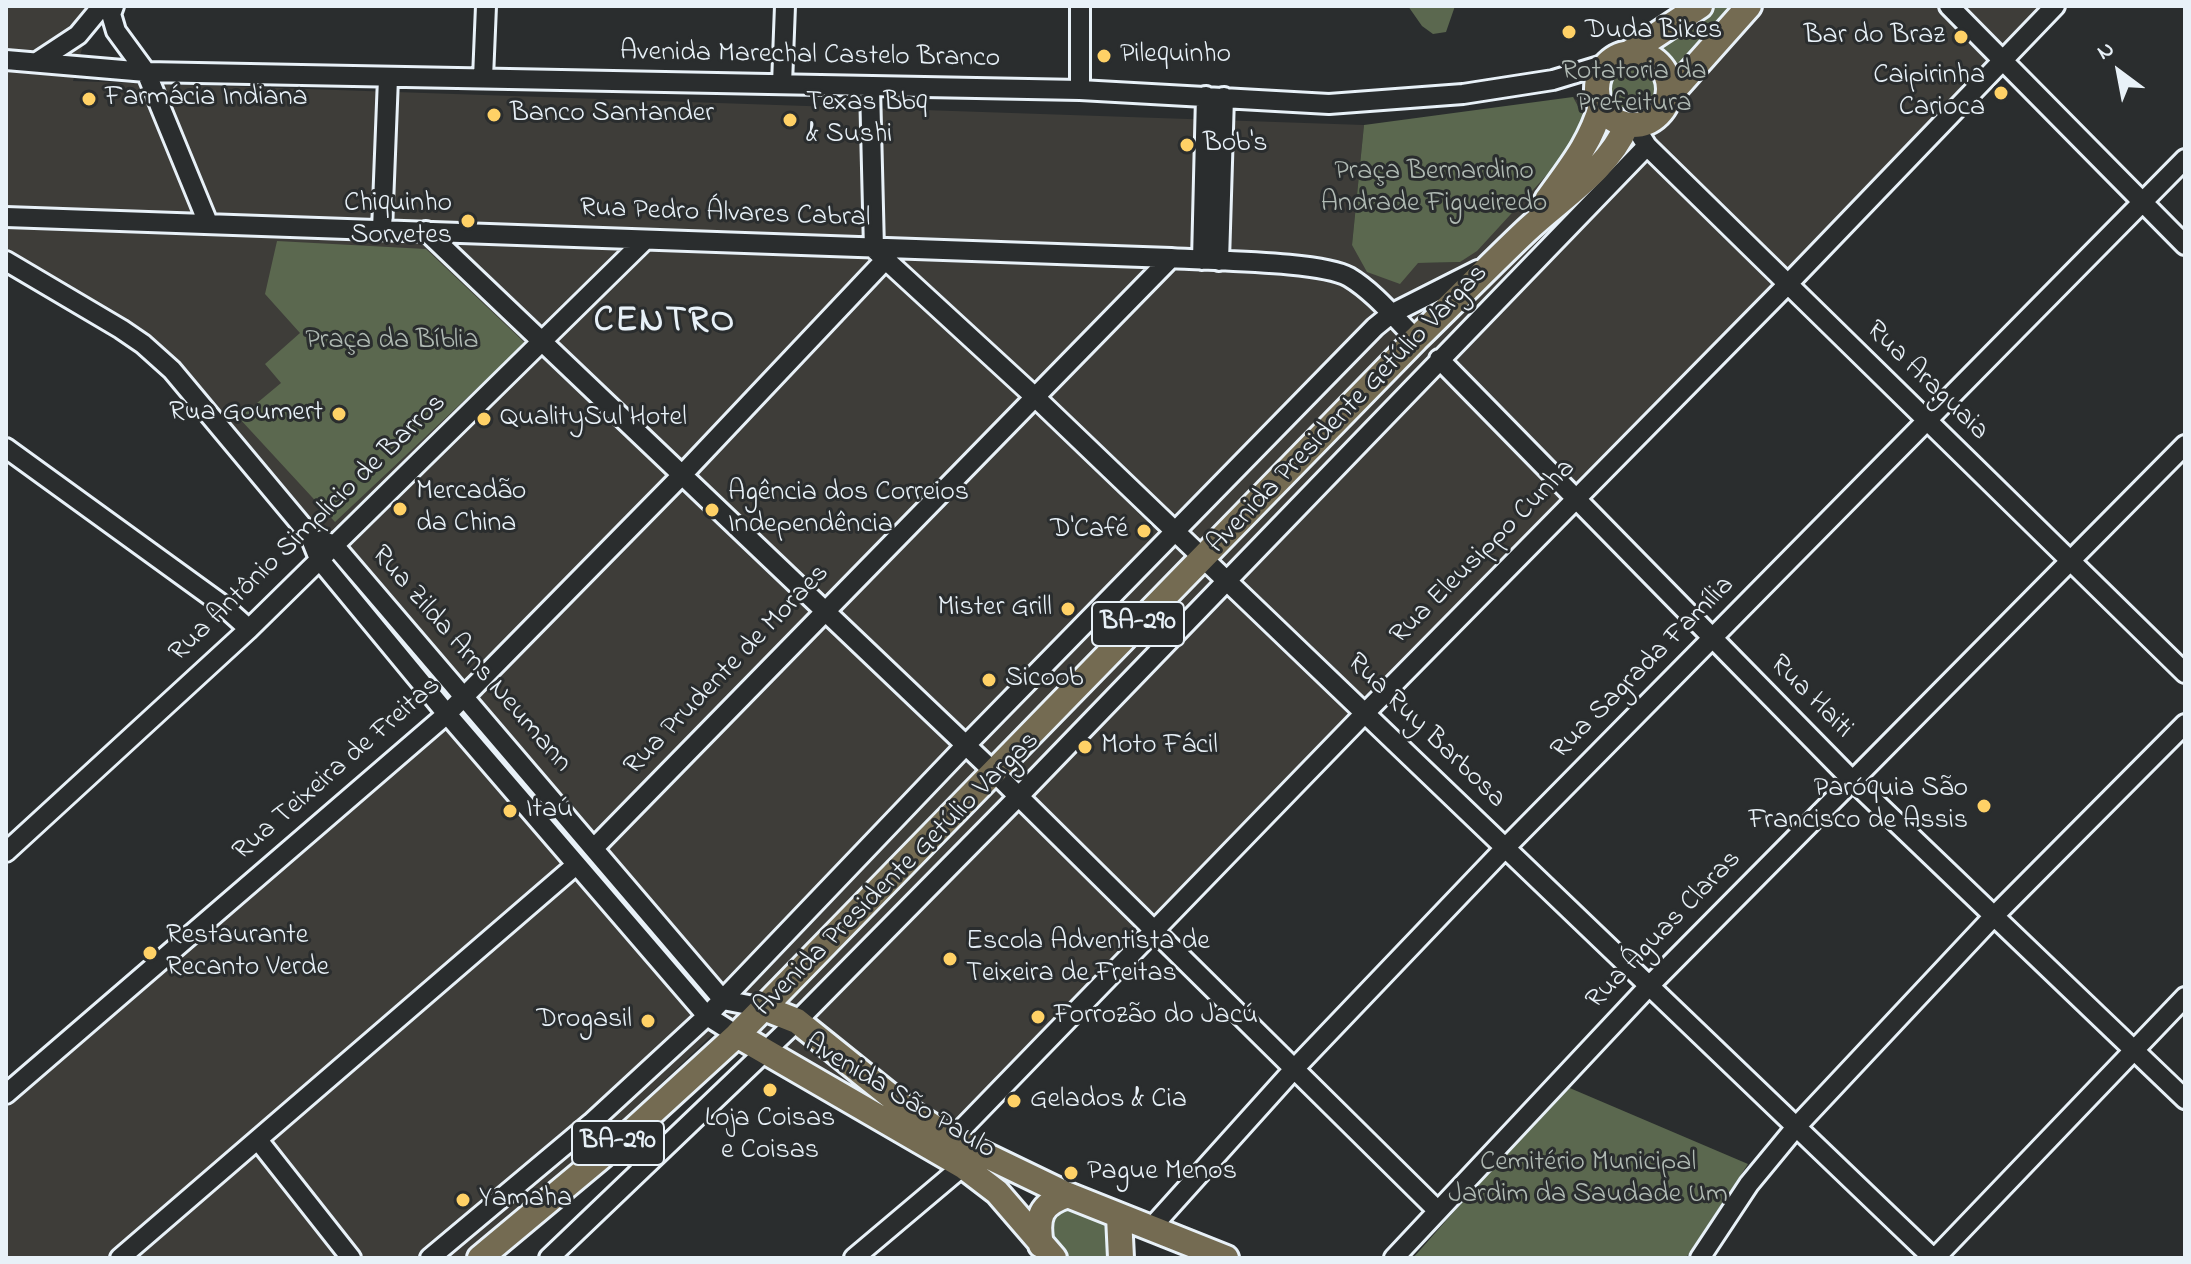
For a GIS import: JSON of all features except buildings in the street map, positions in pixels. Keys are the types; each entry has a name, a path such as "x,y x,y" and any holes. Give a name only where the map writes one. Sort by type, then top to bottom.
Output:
{"main road":[{"path":"1619,58 1643,54 1655,60 1669,83 1663,110 1636,132 1608,115 1601,106 1597,83 1601,72 1619,58 1700,6"},
{"path":"1668,97 1749,6"},
{"name":"Avenida Presidente Getúlio Vargas","path":"1528,229 1587,146 1601,106"},
{"name":"Avenida Presidente Getúlio Vargas","path":"480,1258 632,1131 737,1035 1416,339 1528,229 1604,162 1619,144 1636,132"},
{"name":"Avenida São Paulo","path":"764,1008 797,1021 909,1111 952,1139 1068,1195 1226,1258"},
{"name":"Avenida São Paulo","path":"737,1035 963,1166 997,1192 1048,1254"},
{"path":"1048,1254 1038,1225 1041,1215 1054,1200 1068,1195"},
{"path":"1119,1216 1121,1258"}],"street":[{"path":"37,62 78,35 102,6"},
{"path":"114,6 111,14 116,31 146,72 208,223"},
{"path":"483,78 486,6"},
{"path":"782,84 785,6"},
{"path":"1080,6 1080,90"},
{"path":"1949,6 2185,245"},
{"name":"Rua Eleusippo Cunha","path":"952,1139 1366,712 1787,285 2055,6"},
{"name":"Avenida Marechal Castelo Branco","path":"6,60 146,72 1080,90 1329,104 1463,94 1553,80 1619,58"},
{"path":"382,230 388,78"},
{"path":"870,87 880,254"},
{"path":"1211,261 1215,96"},
{"name":"Rua Araguaia","path":"1636,132 1787,285 2185,673"},
{"name":"Avenida Presidente Getúlio Vargas","path":"549,1258 797,1021 1018,797 1475,322 1636,132"},
{"name":"Rua Sagrada Família","path":"1151,1228 1294,1069 1505,848 2185,159"},
{"name":"Rua Pedro Álvares Cabral","path":"6,217 645,240 880,254 1211,261 1335,272 1348,277 1416,339"},
{"path":"426,231 994,772 1438,1211"},
{"name":"Rua Antônio Simplicio de Barros","path":"6,852 249,629 645,240"},
{"name":"Rua Ruy Barbosa","path":"880,254 1366,712 1934,1258"},
{"name":"Rua Teixeira de Freitas","path":"6,1094 465,697 681,476 880,254"},
{"name":"Rua Prudente de Moraes","path":"594,848 1171,258"},
{"path":"6,261 121,329 172,370 309,534 334,545"},
{"path":"1475,322 1496,261"},
{"name":"Avenida Presidente Getúlio Vargas","path":"430,1258 591,1123 707,1016 1174,530 1391,314 1496,261"},
{"name":"Rua Haiti","path":"1439,359 1852,780 2185,1099"},
{"name":"Rua Águas Claras","path":"1394,1258 1649,986 2185,445"},
{"path":"6,448 220,603 249,629"},
{"name":"Rua Zilda Arns Neumann","path":"309,534 319,559 447,714 707,1016 737,1035"},
{"name":"Rua Zilda Arns Neumann","path":"334,545 723,1000"},
{"path":"1700,1258 1749,1184 1796,1127 1993,917 2185,724"},
{"path":"120,1258 576,865"},
{"path":"1934,1258 2185,997"},
{"path":"723,1000 764,1008"},
{"path":"258,1140 351,1258"},
{"path":"854,1258 963,1166"}],"shaded area":[{"path":"6,6 94,6 73,81 1364,125 1352,245 1418,263 1460,262 1583,115 1573,97 1716,6 2051,6 935,1161 716,1031 477,1258 6,1258 6,1098 454,699 153,361 6,273"}],"green space":[{"path":"1408,6 1455,6 1446,32 1433,34 1422,26"},
{"path":"1713,6 1739,6 1674,82 1664,61 1645,49"},
{"name":"Rotatoria da Prefeitura","path":"1627,58 1639,58 1655,67 1662,77 1662,101 1655,111 1639,120 1627,120 1607,106 1602,95 1602,83 1616,63"},
{"name":"Praça Bernardino Andrade Figueiredo","path":"1573,97 1583,115 1577,142 1477,251 1460,262 1418,263 1400,284 1367,272 1352,245 1364,125"},
{"name":"Praça da Bíblia","path":"277,241 426,249 525,343 335,522 239,418 281,383 265,364 300,333 265,294"},
{"name":"Cemitério Municipal Jardim da Saudade Um","path":"1565,1086 1748,1164 1686,1258 1413,1258"},
{"path":"1068,1202 1110,1223 1115,1258 1064,1258 1047,1243 1052,1210"}],"place":[{"name":"Duda Bikes","path":"1569,32"},
{"name":"Bar do Braz","path":"1961,37"},
{"name":"Pilequinho","path":"1104,56"},
{"name":"Caipirinha Carioca","path":"2001,93"},
{"name":"Farmácia Indiana","path":"89,99"},
{"name":"Banco Santander","path":"494,115"},
{"name":"Texas Bbq & Sushi","path":"790,120"},
{"name":"Bob's","path":"1187,145"},
{"name":"Chiquinho Sorvetes","path":"468,221"},
{"name":"Rua Goumert","path":"339,414"},
{"name":"QualitySul Hotel","path":"484,419"},
{"name":"Mercadão da China","path":"400,509"},
{"name":"Agência dos Correios Independência","path":"712,510"},
{"name":"D'Café","path":"1144,531"},
{"name":"Mister Grill","path":"1068,609"},
{"name":"Sicoob","path":"989,680"},
{"name":"Moto Fácil","path":"1085,747"},
{"name":"Paróquia São Francisco de Assis","path":"1984,806"},
{"name":"Itaú","path":"510,811"},
{"name":"Restaurante Recanto Verde","path":"150,953"},
{"name":"Escola Adventista de Teixeira de Freitas","path":"950,959"},
{"name":"Forrozão do Jacú","path":"1038,1017"},
{"name":"Drogasil","path":"648,1021"},
{"name":"Loja Coisas e Coisas","path":"770,1090"},
{"name":"Gelados & Cia","path":"1014,1101"},
{"name":"Pague Menos","path":"1071,1173"},
{"name":"Yamaha","path":"463,1200"}],"district":[{"name":"CENTRO","path":"665,324"}]}
